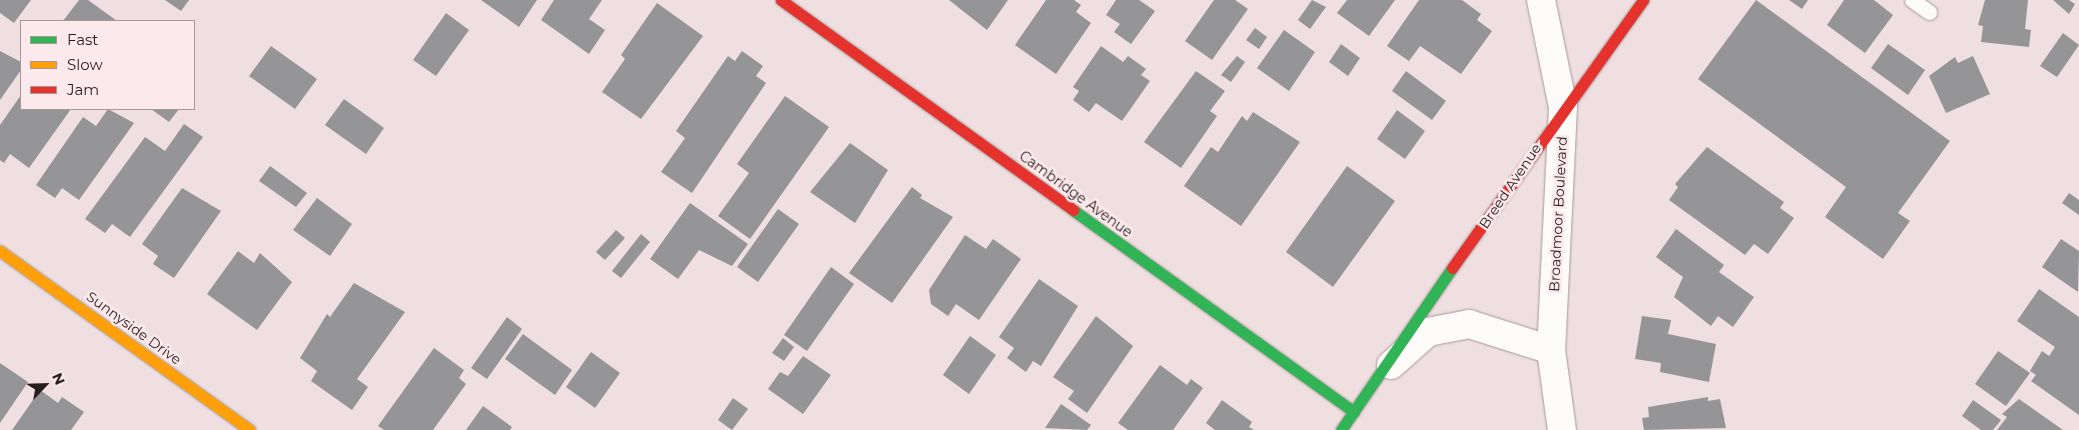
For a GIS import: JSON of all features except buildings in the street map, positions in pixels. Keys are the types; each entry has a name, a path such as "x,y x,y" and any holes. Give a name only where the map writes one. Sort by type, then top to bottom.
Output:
{"street":[{"name":"Cambridge Avenue","path":"781,0 1354,412"},
{"name":"Broadmoor Boulevard","path":"1541,0 1563,107 1551,350 1562,430"},
{"name":"Breed Avenue","path":"1342,430 1563,107 1643,0"},
{"name":"Sunnyside Drive","path":"0,251 250,430"},
{"name":"Breed Avenue","path":"1381,374 1428,332 1469,324 1551,350"}],"lane":[{"path":"1912,0 1929,12"}],"traffic: fast":[{"path":"1073,210 1354,412"},
{"path":"1341,430 1452,268"}],"traffic: slow":[{"path":"0,251 250,430"}],"traffic: jam":[{"path":"781,0 1073,210"},
{"path":"1452,268 1643,0"}]}
